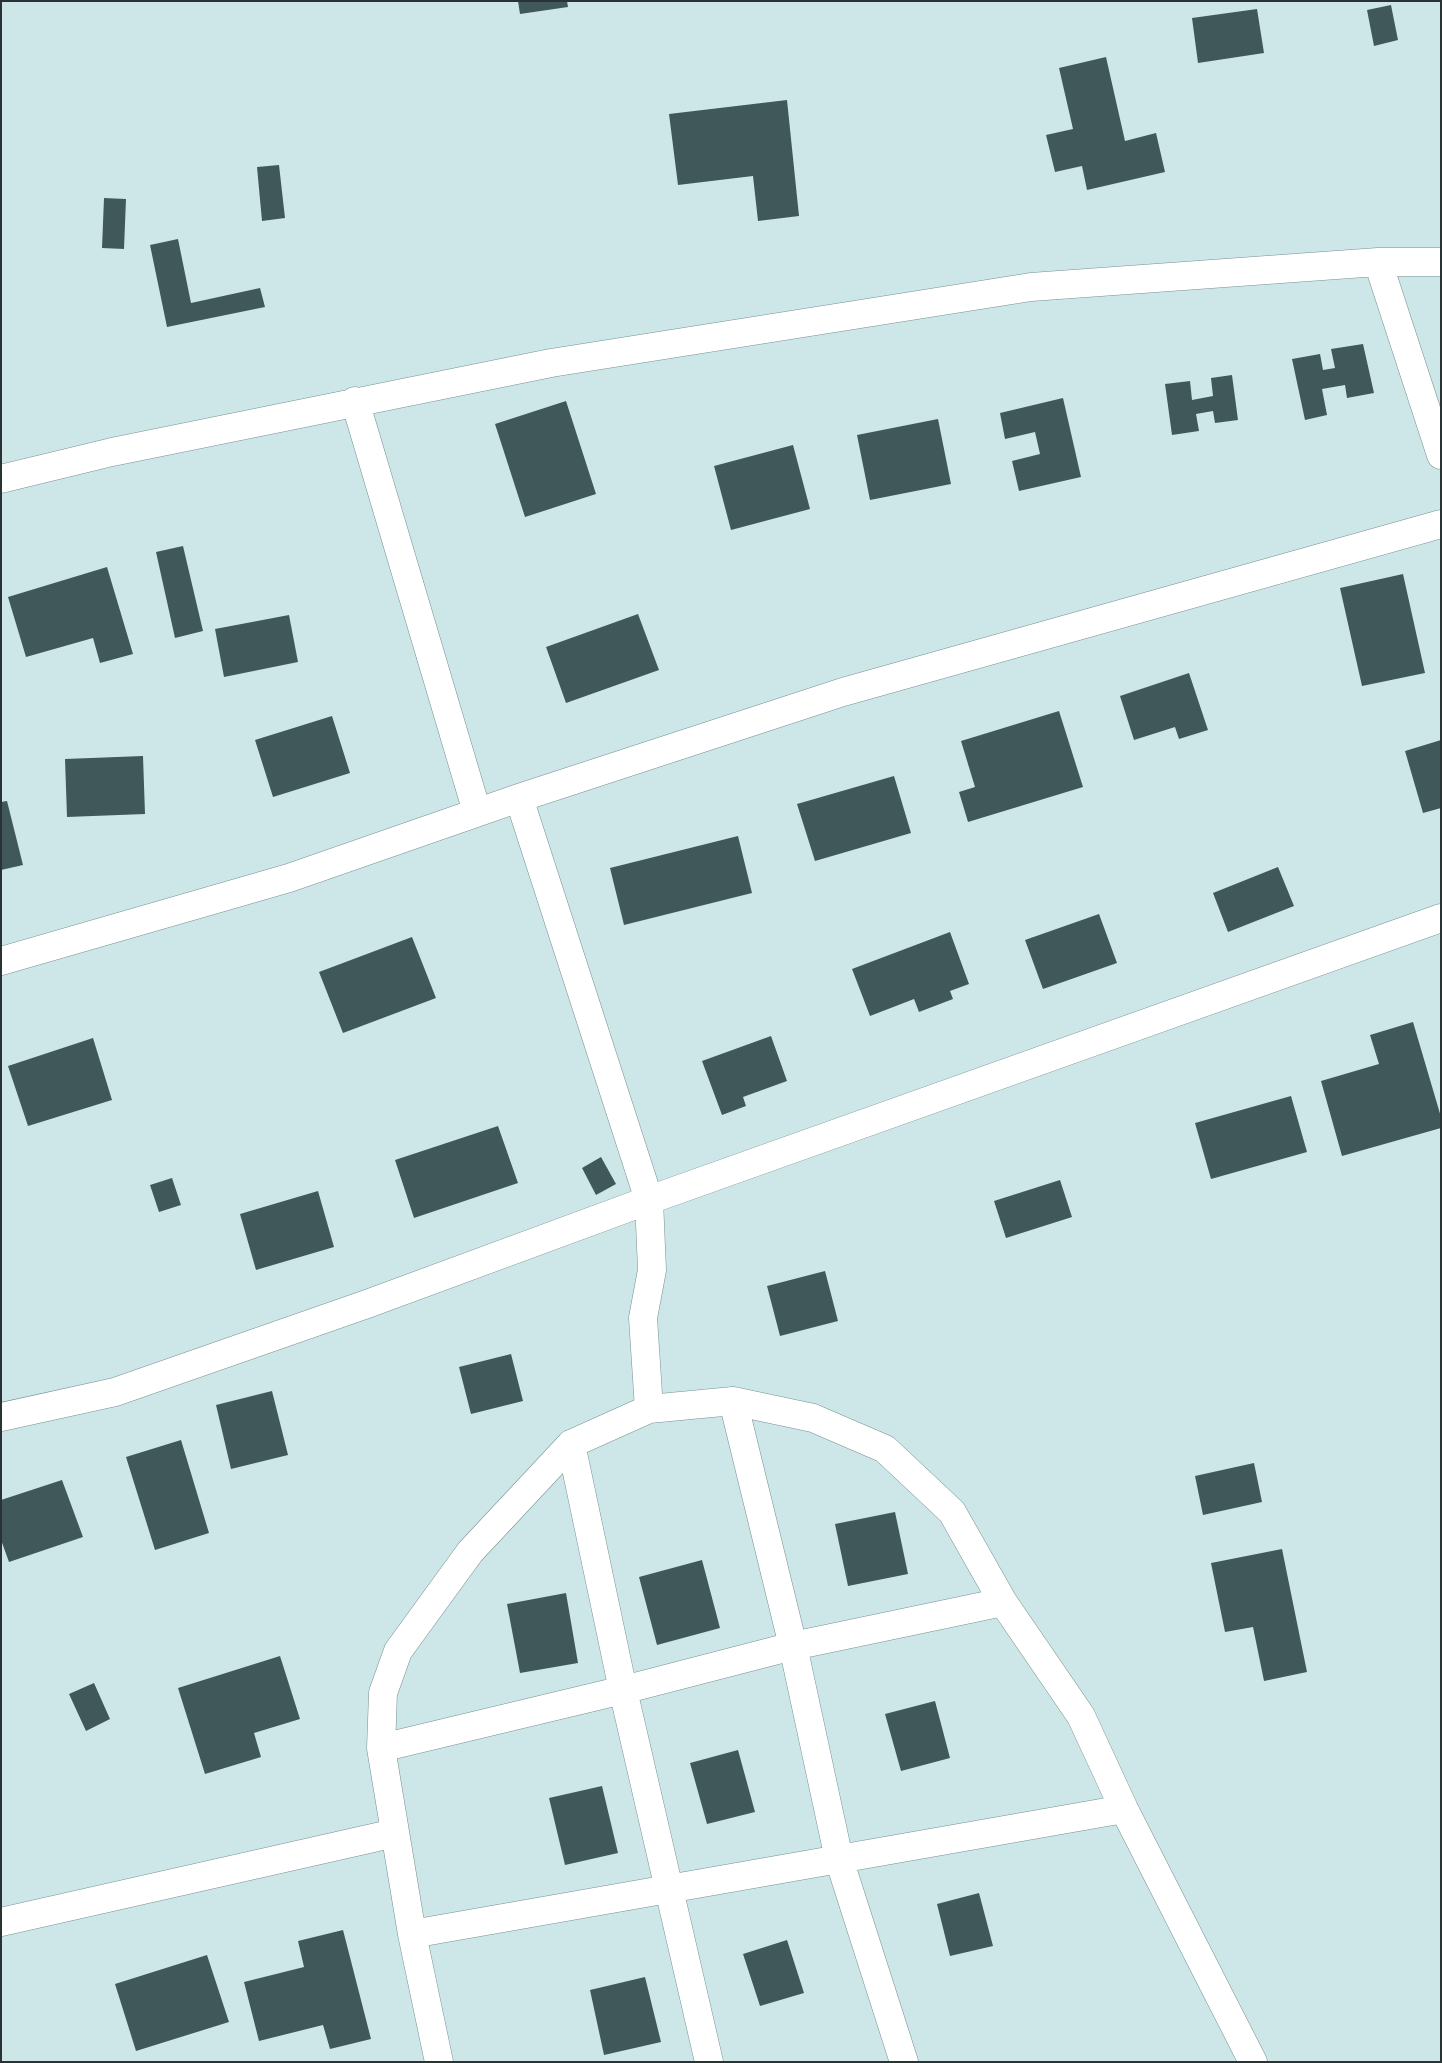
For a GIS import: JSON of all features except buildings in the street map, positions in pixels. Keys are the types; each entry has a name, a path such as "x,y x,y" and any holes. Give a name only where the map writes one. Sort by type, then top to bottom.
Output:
{"street":[{"path":"1378,262 1441,455"},
{"path":"1,479 112,452 551,363 1031,287 1378,262 1441,262"},
{"path":"355,402 477,812"},
{"path":"1,961 288,878 477,812 843,692 1441,524"},
{"path":"519,798 649,1200 652,1270 644,1318 648,1409"},
{"path":"1,1417 124,1388 368,1304 649,1200 1441,918"},
{"path":"733,1401 792,1646 839,1859 904,2062"},
{"path":"439,2062 412,1934 381,1748 383,1693 398,1651 470,1552 572,1444 648,1409 733,1401 813,1418 885,1449 952,1512 1004,1602 1081,1716 1124,1809 1253,2062"},
{"path":"572,1444 623,1690 709,2062"},
{"path":"381,1748 623,1690 792,1646 1004,1602"},
{"path":"412,1934 668,1887 1124,1809"},
{"path":"1,1922 395,1833"}]}
